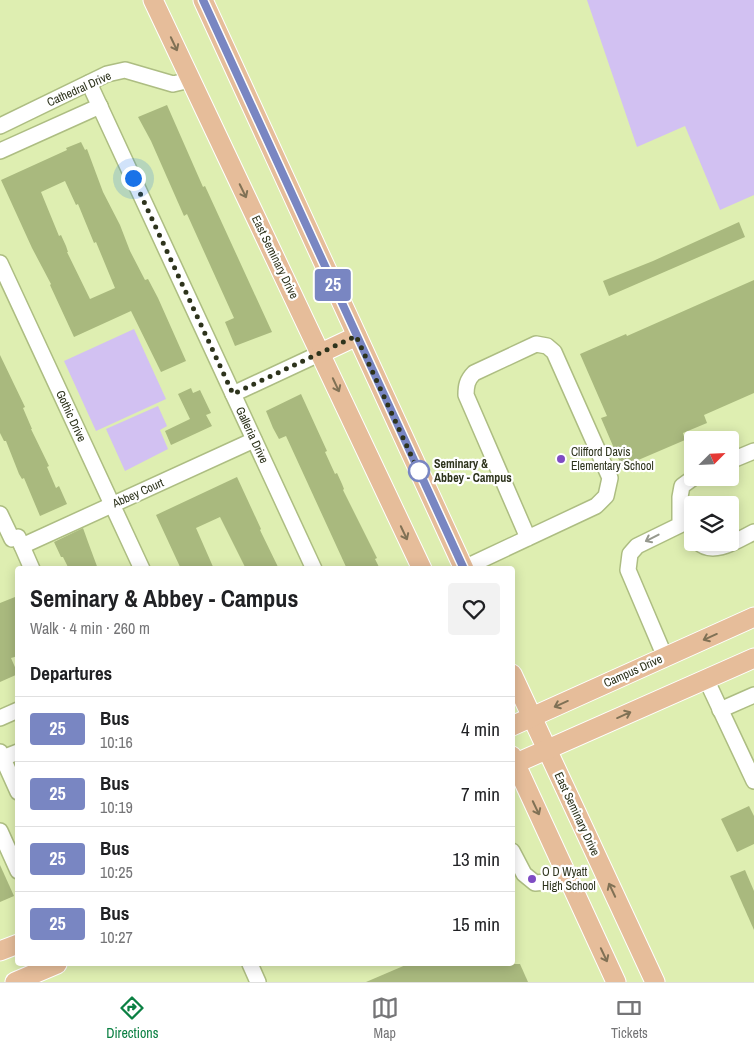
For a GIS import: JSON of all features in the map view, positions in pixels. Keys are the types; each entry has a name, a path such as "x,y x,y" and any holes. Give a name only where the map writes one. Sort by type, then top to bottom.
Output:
{"main road":[{"name":"East Seminary Drive","path":"153,0 421,566"},
{"path":"203,0 463,566"},
{"path":"321,352 356,336"},
{"name":"Campus Drive","path":"515,725 754,617"},
{"path":"515,761 548,749 754,658"},
{"name":"East Seminary Drive","path":"515,680 655,982"},
{"path":"515,763 616,982"},
{"path":"0,952 15,945"},
{"path":"28,973 51,966"}],"lane":[{"name":"Cathedral Drive","path":"0,126 107,74 124,70 173,84 190,80"},
{"name":"Galleria Drive","path":"89,83 313,566"},
{"path":"0,151 100,106"},
{"name":"Gothic Drive","path":"0,263 141,566"},
{"path":"468,566 528,538 596,506 606,496 610,478 554,352 547,346 536,344 474,373 469,378 466,386 466,395 528,538"},
{"path":"233,394 321,352"},
{"name":"Abbey Court","path":"22,546 254,440"},
{"path":"739,457 754,451"},
{"path":"684,485 680,497 680,525 684,529"},
{"path":"0,514 12,540 18,537 31,566"},
{"path":"665,657 628,570 630,554 636,546 680,525"},
{"path":"739,539 754,532"},
{"path":"706,679 754,781"},
{"path":"720,710 754,695"},
{"path":"0,718 15,711"},
{"path":"15,753 1,757 15,786"},
{"path":"0,831 15,864"},
{"path":"515,857 524,874 535,883 546,882 566,873"},
{"path":"251,966 258,982"}],"shaded area":[{"path":"587,0 754,0 754,195 720,210 685,126 637,147"},
{"path":"134,329 166,399 96,431 64,361"},
{"path":"158,406 167,426 160,430 168,449 125,471 106,429"}],"building":[{"path":"167,105 203,187 205,186 272,332 235,346 225,322 234,318 187,214 184,216 151,141 138,117"},
{"path":"81,142 85,150 87,149 103,192 120,225 130,251 145,280 148,279 158,298 186,361 161,372 131,311 74,337 1,180 67,150 66,148","holes":["65,181 76,205 78,204 94,243 96,242 115,288 90,299 67,252 61,235 59,236 41,192"]},
{"path":"739,222 745,237 609,296 603,281 653,261"},
{"path":"754,280 754,393 704,415 707,423 684,431 684,440 622,467 601,418 607,416 580,354 626,334 627,336"},
{"path":"0,355 25,407 23,408 31,429 49,466 47,467 56,488 59,486 67,504 40,516 24,478 22,479 19,474 6,441 4,441 0,433"},
{"path":"191,388 193,393 200,390 211,413 206,415 212,426 171,445 165,431 190,419 178,394"},
{"path":"301,394 327,451 325,452 335,474 337,473 343,490 377,558 375,559 378,566 346,566 286,436 279,439 266,411"},
{"path":"237,477 278,566 244,566 220,517 196,528 213,566 180,566 156,515"},
{"path":"83,528 97,566 68,566 54,542"},
{"path":"15,597 15,657 11,658 15,667 15,675 0,682 0,603"},
{"path":"749,806 754,816 754,844 737,852 721,819"},
{"path":"0,865 14,896 0,902"},
{"path":"745,870 754,891 754,930 730,876"},
{"path":"515,964 520,964 528,982 366,982 403,966 515,966"}],"bus line":[{"name":"25","path":"203,0 463,566"}],"place":[{"name":"Clifford Davis Elementary School","path":"561,459"},
{"name":"Seminary & Abbey - Campus","path":"419,471"},
{"name":"O D Wyatt High School","path":"532,879"}],"route":[{"path":"133,178 233,394 356,336 422,479 419,471"}]}
